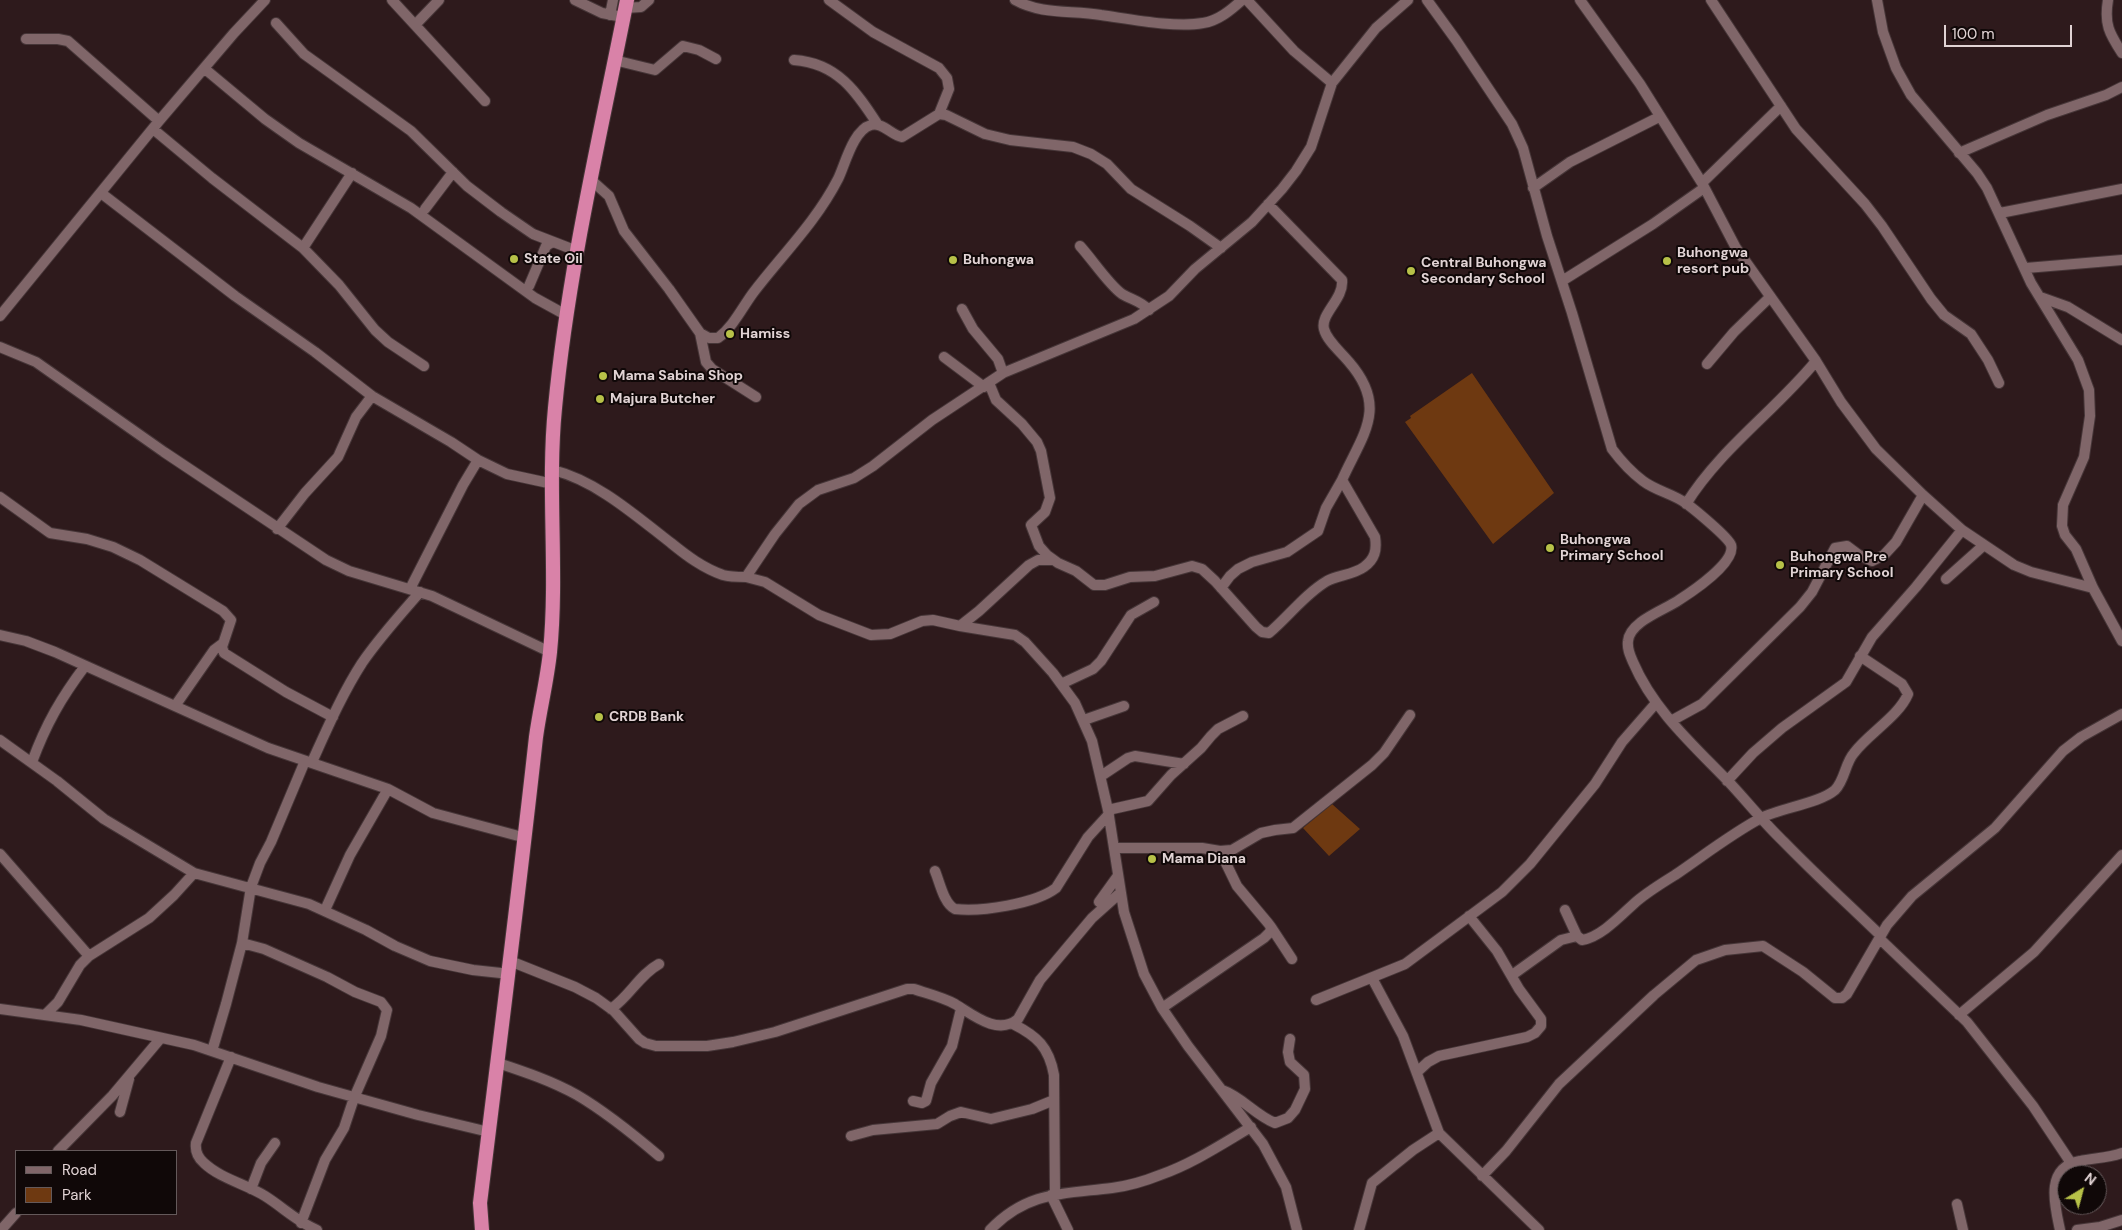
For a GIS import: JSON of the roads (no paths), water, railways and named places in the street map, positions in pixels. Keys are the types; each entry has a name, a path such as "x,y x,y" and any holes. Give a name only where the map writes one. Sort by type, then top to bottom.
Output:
{"highway":[{"path":"482,1230 480,1203 526,838 536,735 550,652 553,563 554,411 566,316 590,179 614,60 621,10"}],"street":[{"path":"0,316 156,125 234,33 265,0"},
{"path":"392,0 485,101"},
{"path":"415,25 439,0"},
{"path":"575,0 602,13 641,7 650,0"},
{"path":"613,0 621,10"},
{"path":"829,0 873,32 939,68 947,78 949,88 939,114"},
{"path":"1015,0 1034,8 1048,11 1099,14 1160,23 1191,24 1202,24 1215,20 1242,0"},
{"path":"1247,0 1294,51 1332,83"},
{"path":"746,577 775,534 800,504 818,490 854,478 932,420 1003,373 1112,329 1149,310 1169,296 1195,269 1252,222 1296,171 1311,147 1332,83 1376,28 1408,0"},
{"path":"1427,0 1512,124 1523,148 1533,188 1612,449 1621,462 1645,482 1686,504 1727,537 1731,546 1731,554 1726,562 1709,577 1679,600 1642,621 1628,636 1628,650 1638,673 1656,703 1671,721 1761,818 1959,1014 2017,1084 2071,1163"},
{"path":"1580,0 1640,84 1659,118 1703,186 1736,248 1816,361 1841,402 1876,449 1923,496 1962,530 2014,565 2032,572 2093,588"},
{"path":"1710,0 1796,129 1882,226 1931,300 1944,315 1971,334 1988,360 1999,383"},
{"path":"1877,0 1883,32 1896,68 1912,95 1977,173 2000,213 2032,283 2078,360 2089,390 2090,416 2084,456 2063,505 2061,516 2065,534 2076,549 2093,588 2122,641"},
{"path":"2108,0 2107,25 2111,36 2122,53"},
{"path":"276,23 304,54 411,131 453,172 501,212 533,234 577,251"},
{"path":"26,39 58,39 68,41 212,178 303,248 339,285 375,330 388,342 424,366"},
{"path":"614,60 655,70 683,46 698,50 716,59"},
{"path":"794,60 810,61 826,68 844,80 858,94 878,124 897,136 902,137 939,114 946,114 985,134 1010,140 1073,147 1090,154 1107,164 1131,189 1221,248"},
{"path":"205,68 265,119 299,142 411,208 535,298 566,316"},
{"path":"1959,153 2047,115 2106,96 2122,87"},
{"path":"1562,281 1653,224 1703,186 1781,106"},
{"path":"1533,188 1570,162 1659,118"},
{"path":"700,333 709,338 718,338 734,321 822,207 838,178 845,156 860,134 868,126 878,124"},
{"path":"425,209 453,172"},
{"path":"303,248 352,173"},
{"path":"590,179 609,196 624,231 700,333 706,362 712,369 756,397"},
{"path":"2000,213 2122,189"},
{"path":"101,193 228,291 372,396 478,460 507,474 553,477 568,474 630,511 702,566 725,576 746,577 765,582 819,615 871,635 890,634 922,621 933,620 1015,635 1025,642 1061,684 1075,703 1084,720 1101,776 1120,893 1137,956 1147,981 1162,1008 1218,1088 1251,1127 1277,1168 1286,1187 1297,1230"},
{"path":"1222,588 1230,576 1238,569 1252,562 1287,552 1318,531 1326,508 1365,434 1368,424 1367,389 1361,375 1326,335 1323,327 1324,320 1343,288 1342,280 1268,204"},
{"path":"529,286 546,246 552,242"},
{"path":"1080,246 1111,284 1122,294 1137,300 1149,310"},
{"path":"2026,268 2122,260"},
{"path":"1707,364 1734,332 1770,297"},
{"path":"2040,297 2068,307 2122,340"},
{"path":"962,309 973,329 998,358 1003,373"},
{"path":"0,347 36,362 277,529 326,560 349,571 416,589 550,652"},
{"path":"944,357 987,385 996,400 1022,424 1041,451 1050,498 1045,512 1031,525 1039,546 1052,560"},
{"path":"1686,504 1700,482 1721,457 1781,401 1816,361"},
{"path":"277,529 304,493 338,457 356,417 372,396"},
{"path":"212,1050 242,943 252,887 260,863 308,762 361,664 416,589 463,485 478,460"},
{"path":"960,626 1029,565 1038,560 1052,560 1076,570 1094,586 1105,585 1130,577 1155,576 1185,567 1192,566 1202,569 1222,588 1256,628 1262,632 1269,633 1293,608 1320,586 1329,580 1363,568 1376,553 1375,537 1342,480"},
{"path":"0,496 50,533 87,539 140,560 223,611 231,620 222,647 228,657 286,692 333,717"},
{"path":"1671,721 1702,704 1800,607 1812,592 1836,548 1847,546 1872,561 1878,559 1896,542 1923,496"},
{"path":"1728,781 1753,753 1782,728 1846,682 1872,637 1962,530"},
{"path":"1946,579 1984,545"},
{"path":"1061,684 1093,669 1101,661 1131,615 1154,602"},
{"path":"0,635 26,642 85,666 268,748 388,789 433,812 526,838"},
{"path":"175,706 214,650 222,644 222,647"},
{"path":"1564,910 1576,936 1582,940 1588,939 1608,926 1637,901 1761,818 1823,797 1835,789 1853,753 1906,698 1906,690 1902,684 1860,656"},
{"path":"32,762 46,727 61,700 85,666"},
{"path":"1316,1000 1406,964 1502,892 1530,864 1595,784 1633,728 1656,703"},
{"path":"1084,720 1124,706"},
{"path":"1482,1176 1506,1151 1559,1084 1654,995 1696,960 1725,950 1763,946 1835,998 1842,998 1847,994 1895,914 1912,896 1995,828 2063,752 2081,737 2122,714"},
{"path":"1114,848 1232,850 1260,833 1294,828 1372,765 1384,753 1410,715"},
{"path":"935,871 947,902 950,907 955,909 997,907 1030,900 1049,892 1056,888 1088,837 1108,812 1148,801 1218,729 1243,716"},
{"path":"0,740 32,762 104,820 194,873 252,887 325,910 395,946 430,961 473,970 510,968 575,987 611,1009 645,1043 656,1046 707,1046 775,1032 907,989 939,997 981,1021 1003,1025 1013,1024 1034,1036 1048,1053 1054,1075 1053,1194 1068,1230"},
{"path":"1101,776 1128,758 1135,756 1184,764"},
{"path":"325,910 350,856 388,789"},
{"path":"1220,851 1237,886 1271,928 1292,958"},
{"path":"0,854 89,956"},
{"path":"1959,1014 2034,952 2122,855"},
{"path":"45,1015 58,1002 80,965 89,956 149,918 194,873"},
{"path":"1099,902 1118,877"},
{"path":"1013,1024 1022,1013 1040,980 1078,933 1120,893"},
{"path":"1417,1072 1428,1062 1439,1056 1527,1037 1536,1033 1541,1026 1541,1019 1519,989 1496,951 1469,916"},
{"path":"1162,1008 1264,938 1271,928"},
{"path":"1516,973 1561,940 1576,936"},
{"path":"242,943 291,960 385,1006 387,1010 381,1036 354,1098 344,1128 325,1160 301,1225"},
{"path":"611,1009 631,992 644,974 659,964"},
{"path":"1372,978 1403,1036 1439,1134 1539,1230"},
{"path":"0,1009 89,1022 212,1050 354,1098 489,1132"},
{"path":"913,1101 922,1102 927,1098 931,1083 952,1046 961,1009"},
{"path":"59,1150 112,1096 160,1039"},
{"path":"1218,1088 1237,1097 1275,1124 1288,1118 1303,1094 1305,1081 1304,1075 1290,1062 1288,1052 1290,1039"},
{"path":"231,1057 196,1143 195,1150 198,1157 204,1164 266,1196 301,1225 317,1230"},
{"path":"498,1063 540,1077 577,1095 627,1129 659,1156"},
{"path":"120,1112 130,1076"},
{"path":"851,1136 874,1130 937,1124 960,1112 991,1119 1032,1109 1054,1100"},
{"path":"990,1230 999,1220 1036,1199 1053,1194 1114,1188 1162,1175 1205,1154 1251,1127"},
{"path":"1359,1230 1372,1183 1426,1140 1439,1134"},
{"path":"251,1188 261,1163 275,1143"},
{"path":"2060,1230 2054,1192 2058,1176 2071,1163 2122,1153"},
{"path":"1957,1204 1963,1230"},
{"path":"1,1230 15,1214"},
{"path":"2077,1230 2100,1227 2122,1220"}],"place":[{"name":"State Oil","path":"514,259"},
{"name":"Buhongwa","path":"953,260"},
{"name":"Buhongwa resort pub","path":"1667,261"},
{"name":"Central Buhongwa Secondary School","path":"1411,271"},
{"name":"Hamiss","path":"730,334"},
{"name":"Mama Sabina Shop","path":"603,376"},
{"name":"Majura Butcher","path":"600,399"},
{"name":"Buhongwa Primary School","path":"1550,548"},
{"name":"Buhongwa Pre Primary School","path":"1780,565"},
{"name":"CRDB Bank","path":"599,717"},
{"name":"Mama Diana","path":"1152,859"}]}
